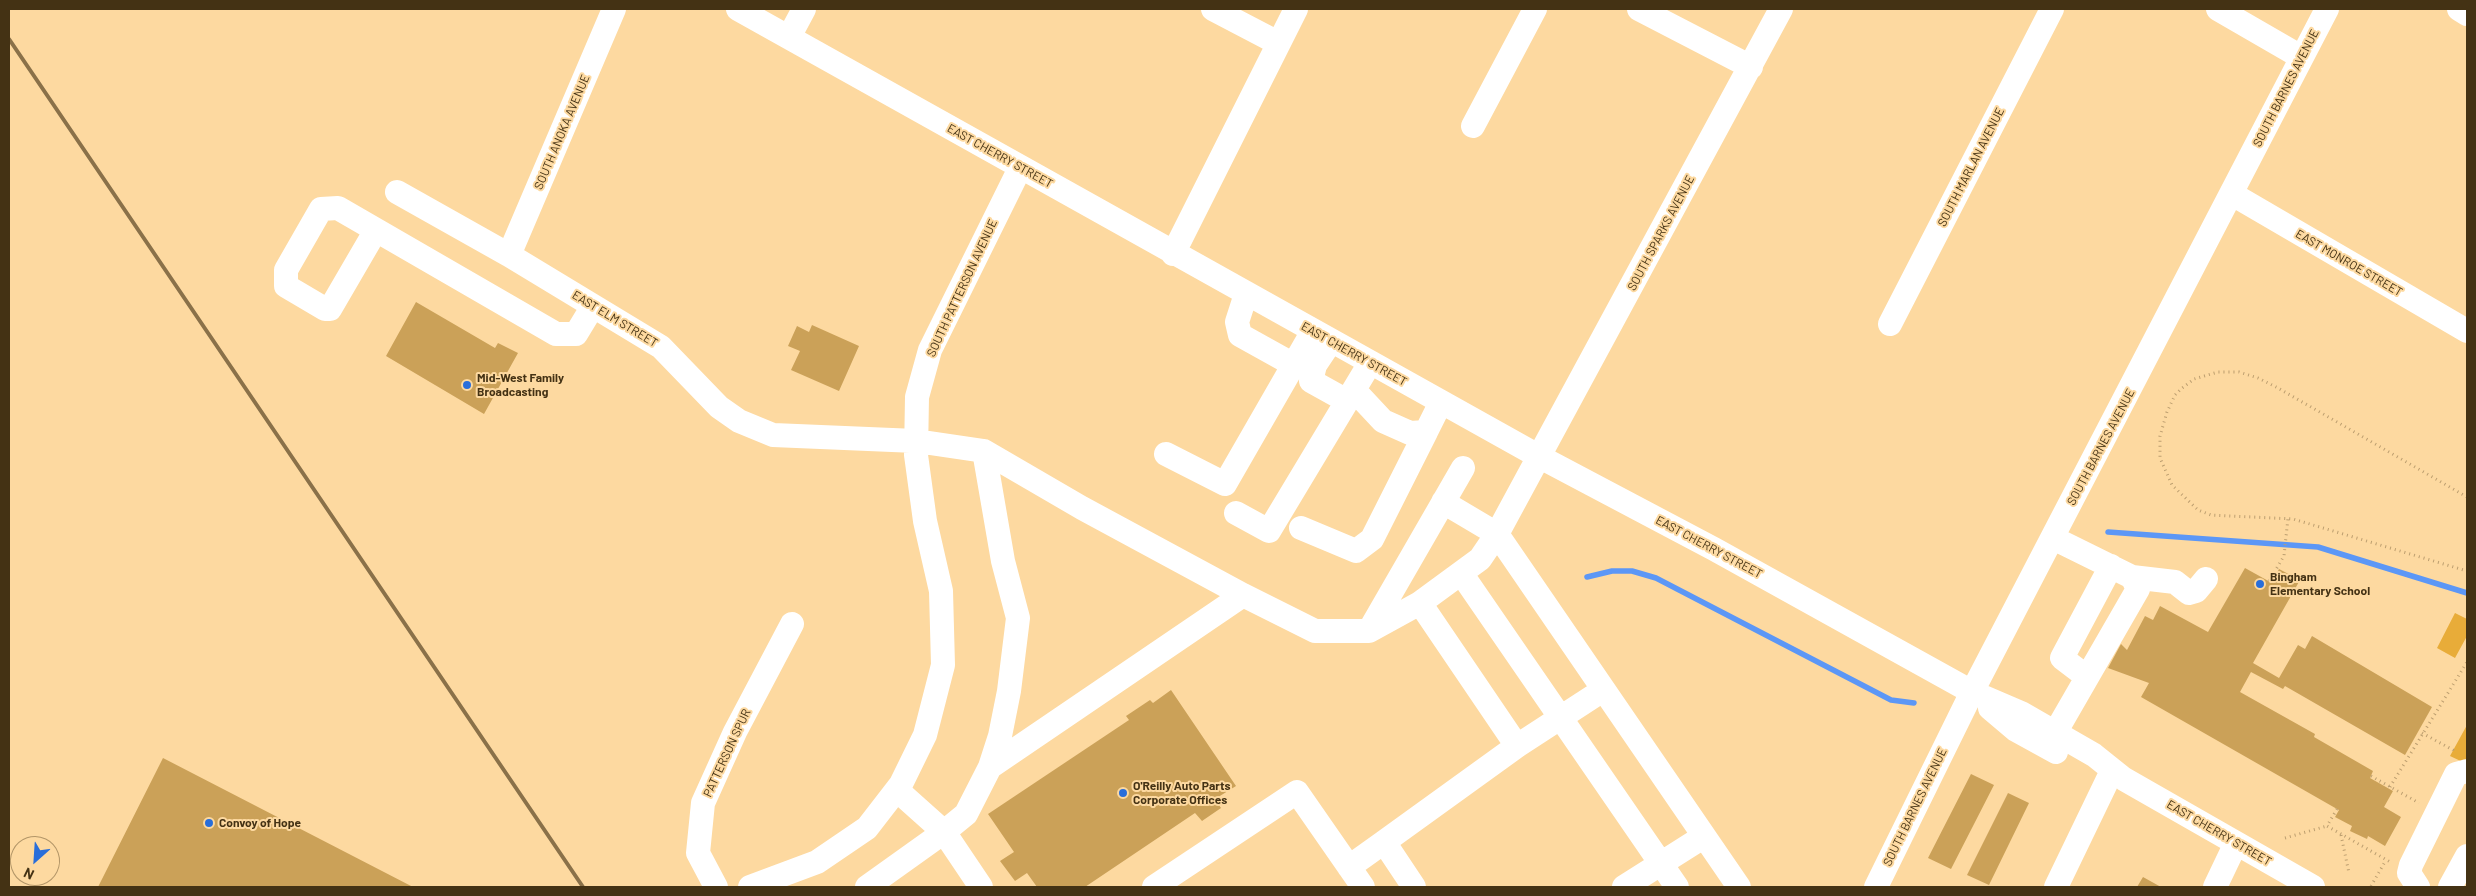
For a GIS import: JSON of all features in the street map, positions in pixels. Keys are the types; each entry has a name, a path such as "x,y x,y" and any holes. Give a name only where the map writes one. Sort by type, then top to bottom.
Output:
{"street":[{"name":"SOUTH ANOKA AVENUE","path":"509,255 614,9"},
{"name":"EAST CHERRY STREET","path":"738,9 1173,254 1540,457 1714,549 1972,692 2021,713 2094,755 2117,777"},
{"path":"789,37 804,9"},
{"path":"1213,9 1278,43"},
{"path":"1173,254 1296,9"},
{"path":"1473,126 1535,9"},
{"path":"1638,9 1751,67"},
{"name":"SOUTH SPARKS AVENUE","path":"1369,632 1420,603 1480,559 1497,534 1781,9"},
{"name":"SOUTH MARLAN AVENUE","path":"1890,324 2052,9"},
{"path":"2218,9 2301,57"},
{"name":"SOUTH BARNES AVENUE","path":"1876,887 1972,692 2327,9"},
{"path":"2459,9 2467,14"},
{"name":"SOUTH PATTERSON AVENUE","path":"750,887 818,862 867,828 897,790 925,735 943,665 941,591 925,521 916,455 917,397 930,350 1020,168"},
{"name":"EAST ELM STREET","path":"397,192 509,255 661,347 718,407 739,421 773,435 916,441 984,451"},
{"name":"EAST MONROE STREET","path":"2232,194 2467,331"},
{"path":"376,230 556,334 576,334 592,306"},
{"path":"1246,294 1237,322 1240,335 1294,365"},
{"path":"1166,454 1224,484 1294,365 1322,336"},
{"path":"1322,336 1311,382 1350,395 1384,421 1410,433 1426,432"},
{"path":"1236,513 1268,531 1370,363"},
{"path":"1301,528 1356,551 1372,539 1441,402"},
{"path":"984,451 1082,508 1243,595 1316,631 1369,632 1463,468"},
{"path":"868,887 966,814 990,767 1000,736 1009,691 1018,618 1003,561 984,451"},
{"path":"1443,502 1497,534 1739,887"},
{"path":"2053,538 2132,576 2175,582 2184,591 2189,593 2196,591 2206,579"},
{"path":"2088,677 2062,658 2111,566"},
{"path":"1461,573 1677,887"},
{"path":"2055,733 2136,594 2137,585 2132,576"},
{"path":"990,767 1243,595"},
{"path":"1420,603 1517,746"},
{"name":"PATTERSON SPUR","path":"716,887 698,853 703,802 735,732 792,624"},
{"path":"1349,867 1517,746 1603,690"},
{"name":"EAST CHERRY STREET","path":"1972,692 2016,730 2087,769 2117,777 2313,887"},
{"path":"2414,880 2411,865 2456,774 2465,772"},
{"path":"2056,887 2117,777"},
{"path":"897,790 944,832 981,887"},
{"path":"1154,887 1298,792 1363,887"},
{"path":"1624,887 1703,837"},
{"path":"1384,842 1414,887"},
{"path":"2214,887 2236,843"},
{"path":"2450,887 2467,856"}],"path":[{"path":"2467,497 2258,378 2239,372 2218,372 2194,379 2181,389 2167,412 2160,436 2160,458 2172,485 2198,510 2211,515 2288,518 2325,527 2467,570"},
{"path":"2270,581 2284,556 2288,518"},
{"path":"2390,787 2467,662"},
{"path":"2422,733 2453,750 2465,772"},
{"path":"2371,776 2425,807"},
{"path":"2285,838 2327,826 2336,808"},
{"path":"2327,826 2386,860 2414,880"},
{"path":"2340,834 2349,873"},
{"path":"2371,886 2386,860"}],"shaded area":[{"path":"2455,613 2467,619 2467,636 2455,658 2437,648"},
{"path":"2467,725 2467,764 2450,756"}],"building":[{"name":"Mid-West Family Broadcasting","path":"416,302 495,348 498,343 518,353 484,414 386,356"},
{"path":"812,325 859,346 839,391 791,370 800,351 788,346 797,326 809,332"},
{"path":"2245,568 2272,583 2279,569 2300,580 2253,663 2279,678 2298,645 2305,649 2312,636 2432,707 2405,755 2285,686 2283,689 2251,672 2240,692 2315,734 2314,737 2373,771 2370,778 2393,791 2384,807 2401,817 2385,846 2368,836 2367,839 2350,831 2352,826 2335,817 2339,810 2141,697 2149,683 2108,668 2121,644 2127,650 2145,616 2153,620 2160,606 2208,632"},
{"name":"O'Reilly Auto Parts Corporate Offices","path":"1171,690 1236,786 1215,799 1221,808 1202,821 1195,813 1085,887 1037,887 1027,873 1015,881 1000,861 1014,852 988,814 1129,720 1126,716 1150,700 1153,703"},
{"name":"Convoy of Hope","path":"163,758 413,887 98,887"},
{"path":"1971,774 1994,785 1951,869 1928,858"},
{"path":"2008,793 2029,803 1989,885 1967,875"},
{"path":"2143,877 2161,887 2137,887"}],"waterway":[{"path":"2108,532 2318,547 2467,593"},
{"path":"1587,577 1612,571 1632,571 1656,578 1891,700 1914,703"}],"railway":[{"path":"9,39 583,887"}],"place":[{"name":"Mid-West Family Broadcasting","path":"467,385"},
{"name":"Bingham Elementary School","path":"2260,584"},
{"name":"O'Reilly Auto Parts Corporate Offices","path":"1123,793"},
{"name":"Convoy of Hope","path":"209,823"}]}
